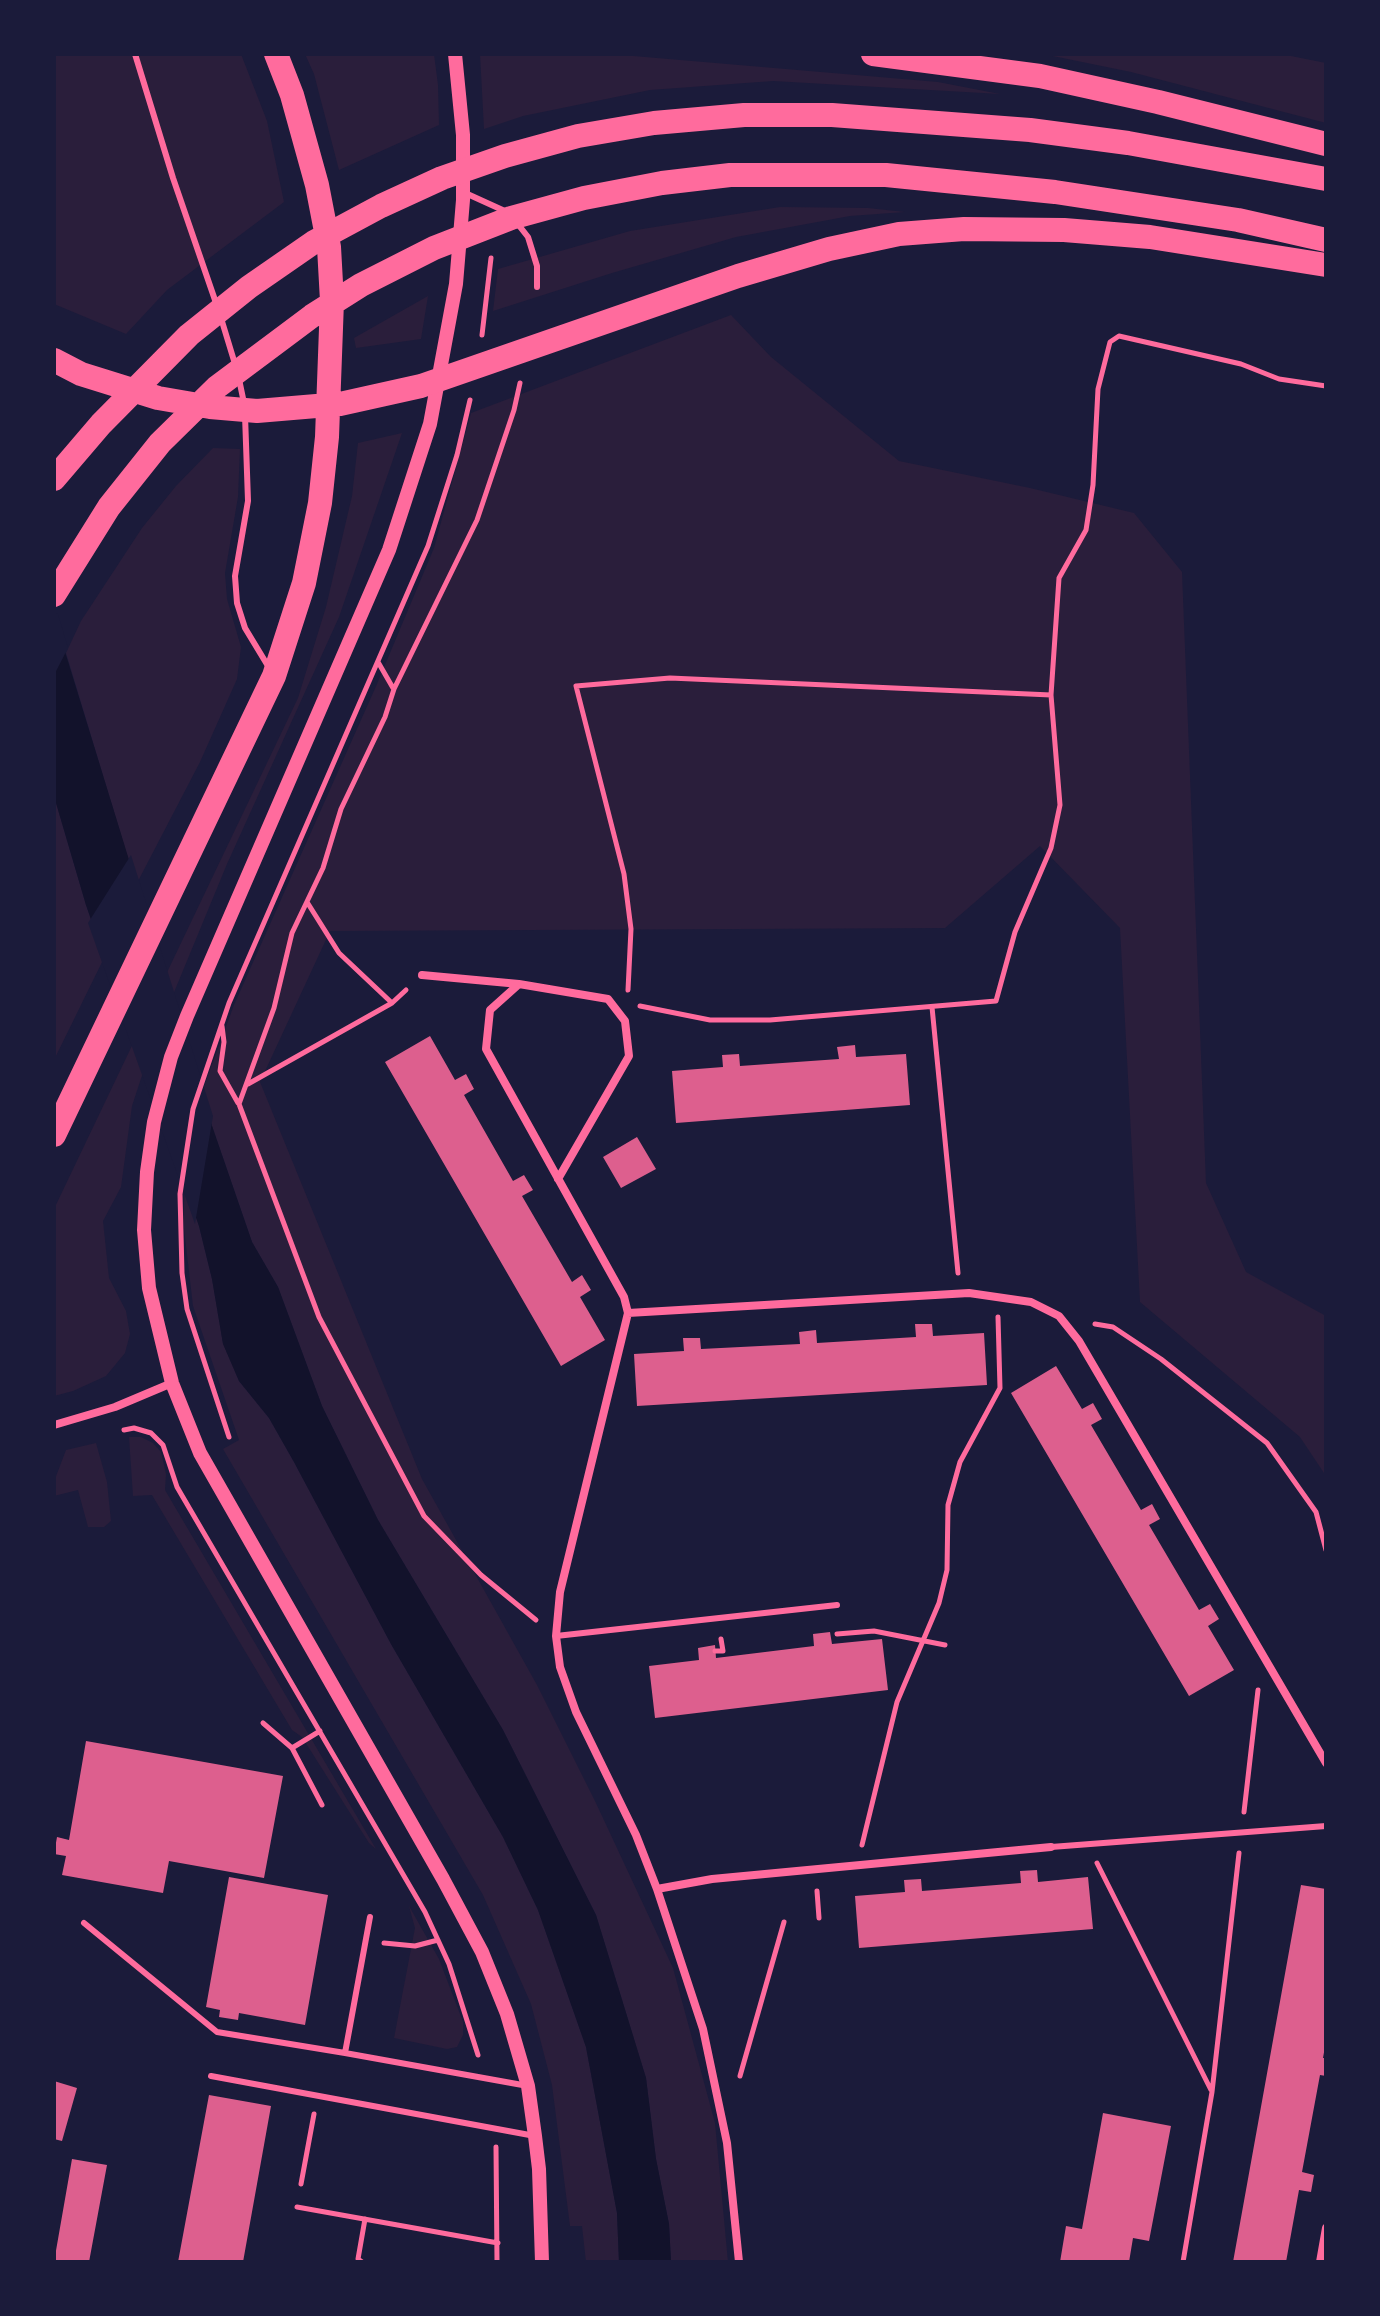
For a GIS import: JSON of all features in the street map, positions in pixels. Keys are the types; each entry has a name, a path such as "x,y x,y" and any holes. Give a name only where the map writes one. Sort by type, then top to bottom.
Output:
{"highway":[{"path":"54,1135 274,676 304,583 320,503 327,437 332,301 329,247 317,185 292,95 276,54"},
{"path":"873,54 1040,76 1326,144"},
{"path":"54,479 101,424 189,335 249,287 314,242 442,178 505,156 578,136 654,123 744,115 832,115 1015,128 1128,143 1326,179"},
{"path":"54,595 109,507 160,443 217,387 312,316 361,285 434,248 511,218 584,198 662,183 730,175 886,175 1070,194 1238,220 1326,240"},
{"path":"54,360 81,374 158,398 257,411 340,404 421,386 738,276 829,249 899,234 964,229 1064,230 1150,237 1326,265"}],"street":[{"path":"455,54 463,135 463,192 456,284 430,424 389,550 171,1057 154,1122 144,1230 149,1288 172,1383 200,1453 482,1952 507,2014 528,2086 539,2169 542,2262"},
{"path":"422,975 519,984 608,999 625,1021 629,1056 558,1179"},
{"path":"519,984 490,1010 486,1049 624,1297 628,1313 560,1592 556,1636 560,1667 576,1712 636,1835 703,2029 727,2143 739,2262"},
{"path":"628,1313 960,1294 1031,1302 1059,1316 1079,1341 1326,1763"},
{"path":"54,1425 115,1407 172,1383"},
{"path":"657,1889 712,1879 1051,1847"},
{"path":"1320,2262 1326,2228"}],"lane":[{"path":"135,54 234,358 244,404 249,477 235,576 237,603 245,628 274,676"},
{"path":"463,192 506,210 528,237 537,266 537,287"},
{"path":"556,1636 837,1605"},
{"path":"1051,1847 1326,1826"},
{"path":"345,2053 370,1917"},
{"path":"84,1923 217,2032 528,2086"},
{"path":"211,2076 535,2136"}],"path":[{"path":"1051,695 670,678 576,686 624,874 631,929 626,1003 710,1020 770,1020 996,1001 1015,932 1051,848 1060,805 1051,695 1059,578 1086,530 1093,485 1098,389 1110,342 1119,336 1241,364 1279,379 1326,386"},
{"path":"239,1104 274,1008 292,933 323,868 341,809 385,717 394,689 477,520 514,410 520,382"},
{"path":"378,662 394,689"},
{"path":"307,902 339,953 392,1003"},
{"path":"248,1084 392,1003 422,975"},
{"path":"932,1007 960,1294"},
{"path":"221,1023 224,1042 220,1071 239,1104 319,1317 424,1516 481,1575 556,1636"},
{"path":"205,1070 193,1109 180,1194 180,1236 187,1309 229,1437"},
{"path":"857,1865 897,1702 939,1603 947,1570 948,1505 960,1462 1000,1388 997,1297"},
{"path":"1059,1316 1113,1327 1161,1359 1267,1443 1316,1512 1326,1550"},
{"path":"117,1430 134,1428 151,1433 163,1445 177,1487 425,1912 449,1964 484,2078"},
{"path":"1316,1512 1326,1509"},
{"path":"837,1634 874,1631 945,1645"},
{"path":"1183,2262 1212,2092 1262,1654"},
{"path":"263,1723 292,1748 322,1805"},
{"path":"292,1748 320,1731"},
{"path":"1087,1844 1212,2092"},
{"path":"740,2076 784,1922"},
{"path":"415,1946 438,1940"},
{"path":"301,2184 317,2096"},
{"path":"495,2129 497,2262"},
{"path":"297,2207 498,2243"},
{"path":"362,2262 358,2259 365,2219"}],"shaded area":[{"path":"54,54 241,54 267,121 284,202 167,290 126,334 54,304"},
{"path":"305,54 434,54 439,125 339,170 314,74"},
{"path":"480,54 610,54 938,82 1000,94 773,81 650,90 523,116 484,129"},
{"path":"1043,54 1281,54 1326,63 1326,123 1131,72"},
{"path":"780,207 868,208 905,212 850,216 736,237 493,311 498,269 630,231"},
{"path":"428,296 421,339 356,348 354,338"},
{"path":"731,315 771,357 899,461 1134,513 1182,572 1206,1183 1246,1272 1326,1316 1326,1476 1300,1437 1140,1302 1120,928 1040,846 945,928 330,931 260,1082 422,1479 537,1685 673,1968 715,2123 728,2262 671,2262 669,2224 656,2159 646,2078 596,1915 503,1730 378,1520 322,1406 278,1287 252,1242 201,1094 234,1005 434,548 471,413"},
{"path":"402,433 339,617 227,864 151,1048 132,1106 121,1187 103,1221 109,1278 126,1311 130,1334 125,1353 106,1376 54,1396 54,1209 298,698 326,607 352,496 358,443"},
{"path":"213,448 240,449 238,497 225,573 227,599 241,647 237,679 200,762 136,885 66,653 81,621 142,528 176,486"},
{"path":"54,616 201,1094 252,1242 278,1287 322,1406 378,1520 503,1730 596,1915 646,2078 656,2159 669,2224 671,2262 619,2262 617,2213 586,2047 538,1910 503,1837 391,1644 269,1418 239,1381 223,1344 199,1226 86,905 54,796"},
{"path":"54,796 104,958 54,1060"},
{"path":"185,1185 212,1279 223,1343 239,1381 269,1418 294,1462 391,1644 503,1837 538,1910 586,2047 617,2213 619,2262 586,2262 582,2226 570,2226 552,2085 531,2004 483,1895 223,1449 239,1440 193,1306 183,1220"},
{"path":"129,1437 141,1437 161,1452 166,1474 165,1490 376,1849 369,1843 302,1737 292,1730 152,1495 133,1496"},
{"path":"96,1443 107,1482 111,1521 104,1527 88,1527 78,1490 54,1496 55,1479 66,1450"},
{"path":"409,1906 439,1959 463,2022 463,2035 457,2047 447,2049 394,2038 415,1928"}],"pier":[{"path":"54,612 58,614 68,648 54,675"},
{"path":"131,855 213,1116 195,1224 88,923"}],"building":[{"path":"430,1036 455,1080 466,1074 474,1089 464,1095 513,1181 524,1175 533,1190 522,1196 572,1282 582,1275 591,1290 580,1297 605,1340 561,1366 385,1062"},
{"path":"855,1045 856,1057 906,1054 910,1105 676,1123 672,1071 723,1067 722,1055 739,1054 740,1066 839,1059 837,1047"},
{"path":"637,1137 656,1169 621,1188 603,1157"},
{"path":"915,1324 932,1324 933,1336 984,1333 987,1385 637,1406 634,1354 684,1351 683,1338 700,1338 701,1349 800,1344 799,1332 816,1330 817,1343 916,1337"},
{"path":"1056,1366 1082,1409 1093,1403 1102,1419 1091,1425 1141,1510 1152,1504 1160,1519 1149,1525 1199,1610 1210,1604 1219,1619 1208,1626 1234,1670 1189,1696 1011,1393"},
{"path":"830,1632 832,1644 882,1639 888,1690 655,1718 649,1666 699,1660 698,1648 715,1645 716,1658 814,1646 813,1634"},
{"path":"86,1741 283,1776 264,1878 169,1861 163,1893 62,1875 66,1856 54,1854 57,1837 69,1840"},
{"path":"1037,1870 1038,1882 1088,1877 1093,1929 859,1948 855,1896 905,1892 904,1880 921,1879 922,1891 1021,1883 1020,1871"},
{"path":"229,1877 328,1895 305,2025 239,2013 238,2020 219,2017 220,2010 206,2007"},
{"path":"1301,1885 1326,1889 1326,2041 1323,2058 1326,2058 1326,2076 1320,2075 1302,2172 1314,2175 1311,2192 1299,2190 1286,2262 1233,2262"},
{"path":"54,2081 77,2088 62,2141 54,2139"},
{"path":"209,2095 271,2106 243,2262 178,2262"},
{"path":"1103,2113 1171,2126 1149,2241 1133,2238 1129,2262 1060,2262 1066,2226 1082,2229"},
{"path":"72,2159 107,2165 89,2262 54,2262"}]}
